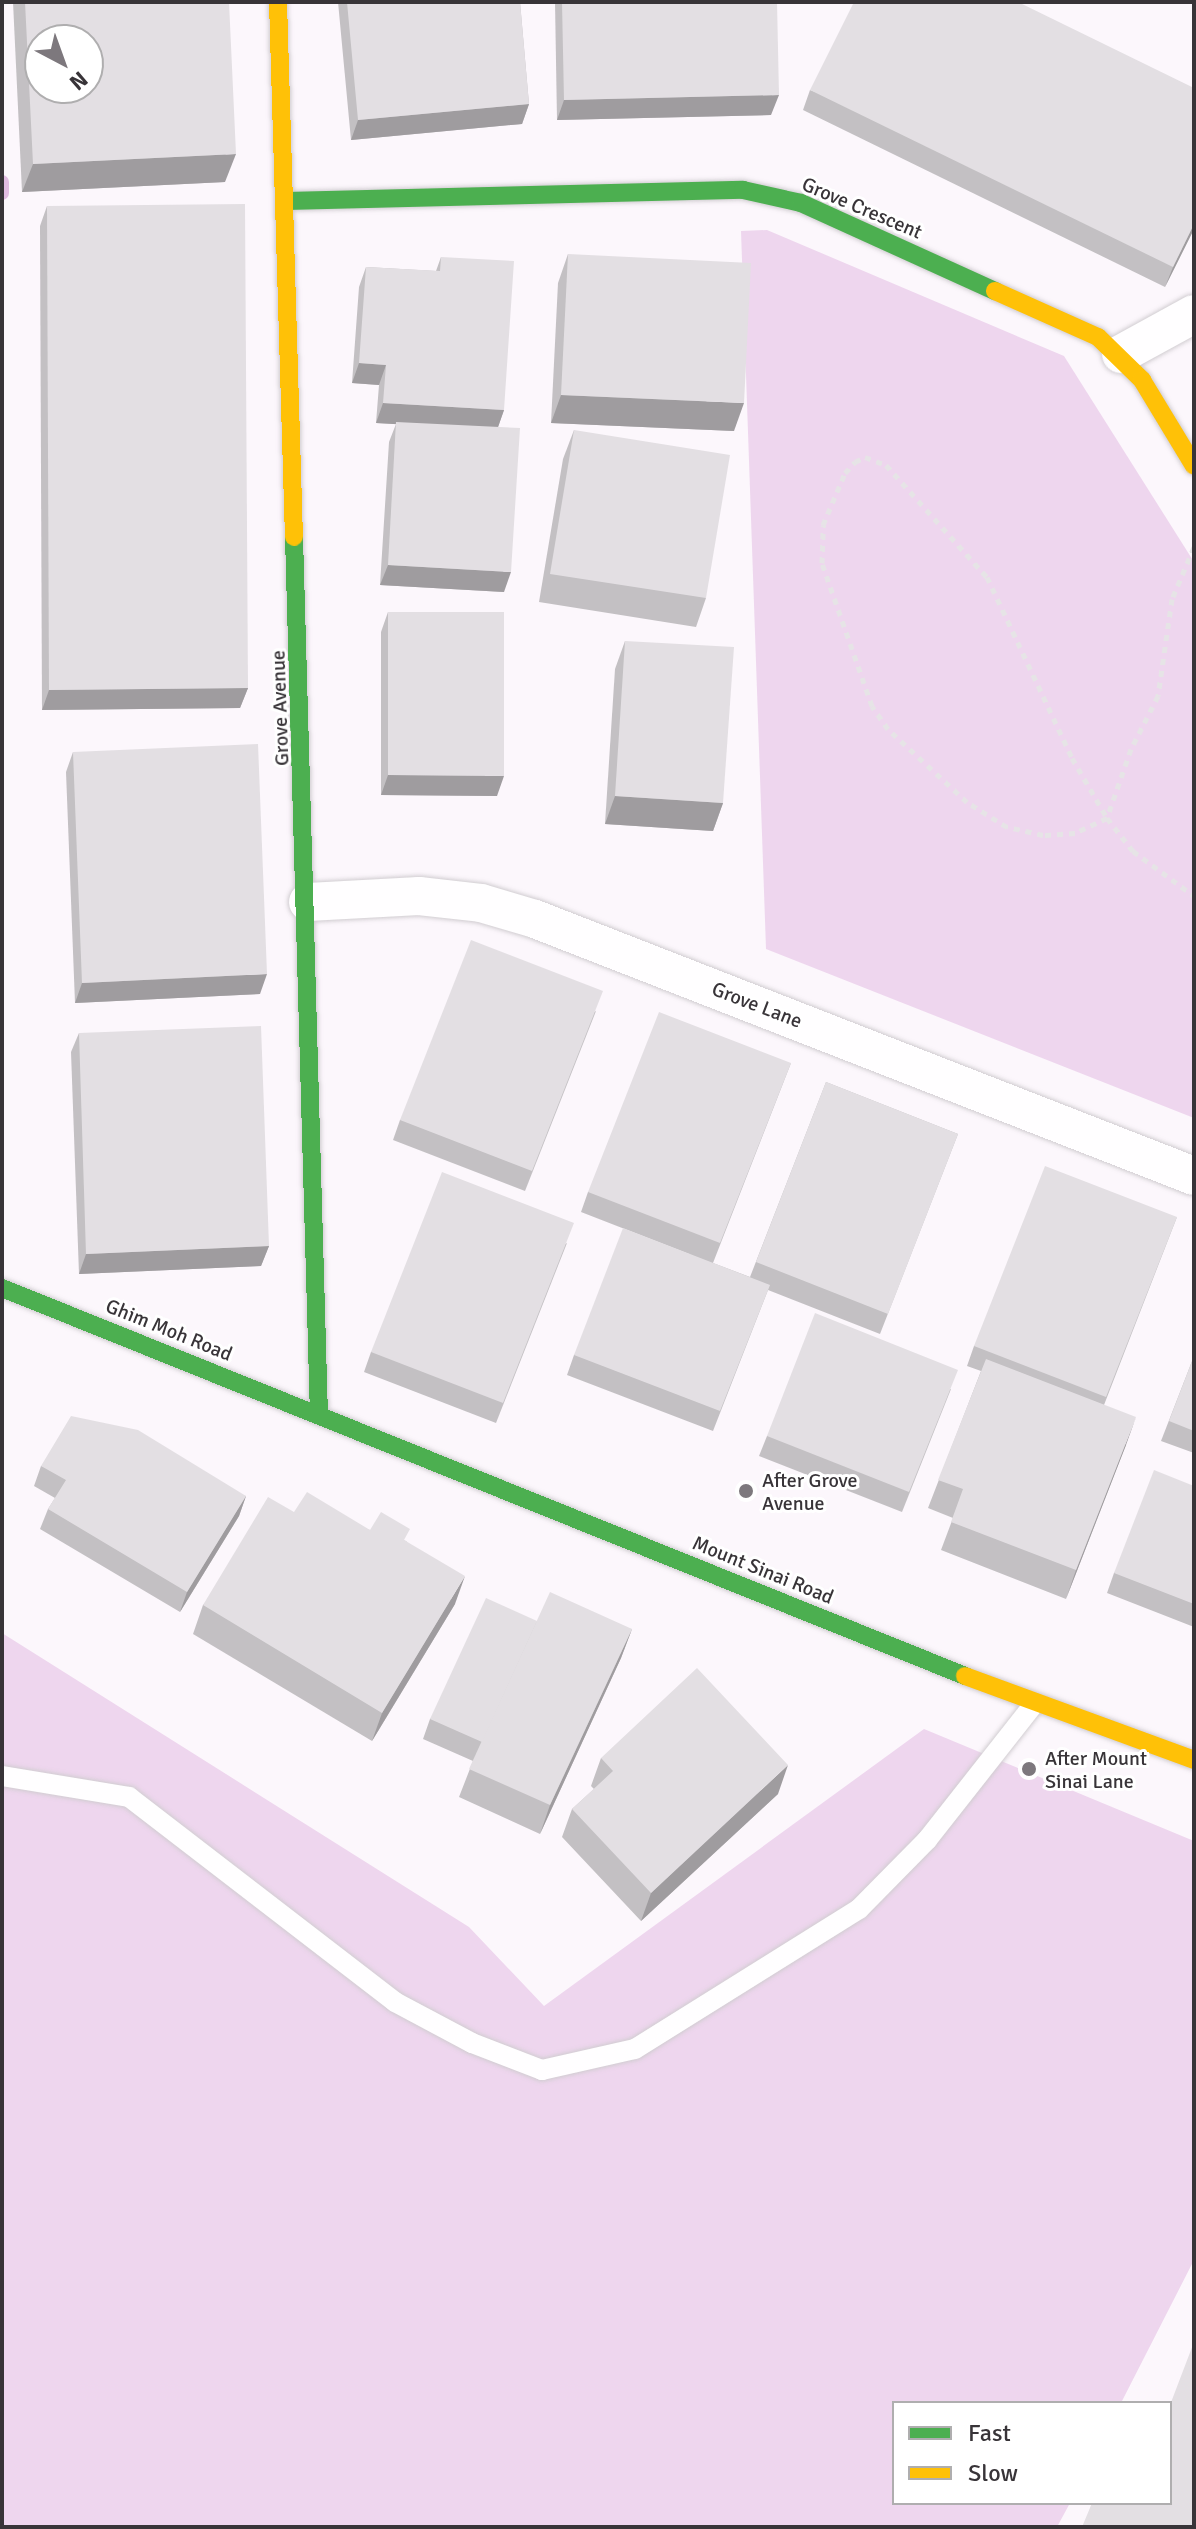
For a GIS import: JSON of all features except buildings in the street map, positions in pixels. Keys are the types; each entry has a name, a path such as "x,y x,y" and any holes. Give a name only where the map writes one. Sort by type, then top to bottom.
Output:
{"street":[{"name":"Grove Avenue","path":"278,2 308,902 319,1413"},
{"name":"Grove Crescent","path":"286,201 743,190 801,203 1068,321 1121,354 1194,466"},
{"path":"1121,354 1194,314"},
{"name":"Grove Lane","path":"308,902 419,896 481,903 535,919 1194,1176"},
{"name":"Ghim Moh Road","path":"2,1288 319,1413"},
{"name":"Mount Sinai Road","path":"319,1413 1034,1704 1194,1760"}],"lane":[{"path":"2,1776 129,1797 395,2002 472,2043 542,2070 635,2049 859,1909 927,1840 1034,1704"}],"path":[{"path":"1194,547 1172,599 1158,696 1131,749 1107,818 1075,833 1043,835 1007,827 967,802 888,729 872,706 822,563 823,525 855,462 865,457 886,465 987,577 1072,758 1107,818 1133,851 1194,896"}],"shaded area":[{"path":"767,230 1064,356 1194,562 1194,1118 766,949 741,231"},
{"path":"2,1633 469,1927 544,2006 924,1729 1194,1841 1194,2260 1122,2401 892,2401 892,2505 1069,2505 1057,2527 2,2527"}],"waterway":[{"path":"2,182 2,193"}],"traffic: fast":[{"path":"286,201 743,190 801,203 995,291"},
{"path":"294,537 319,1413"},
{"path":"2,1288 965,1676"}],"traffic: slow":[{"path":"278,2 294,537"},
{"path":"995,291 1098,337 1142,380 1194,466"},
{"path":"965,1676 1194,1760"}],"place":[{"name":"After Grove Avenue","path":"746,1491"},
{"name":"After Mount Sinai Lane","path":"1029,1769"}]}
